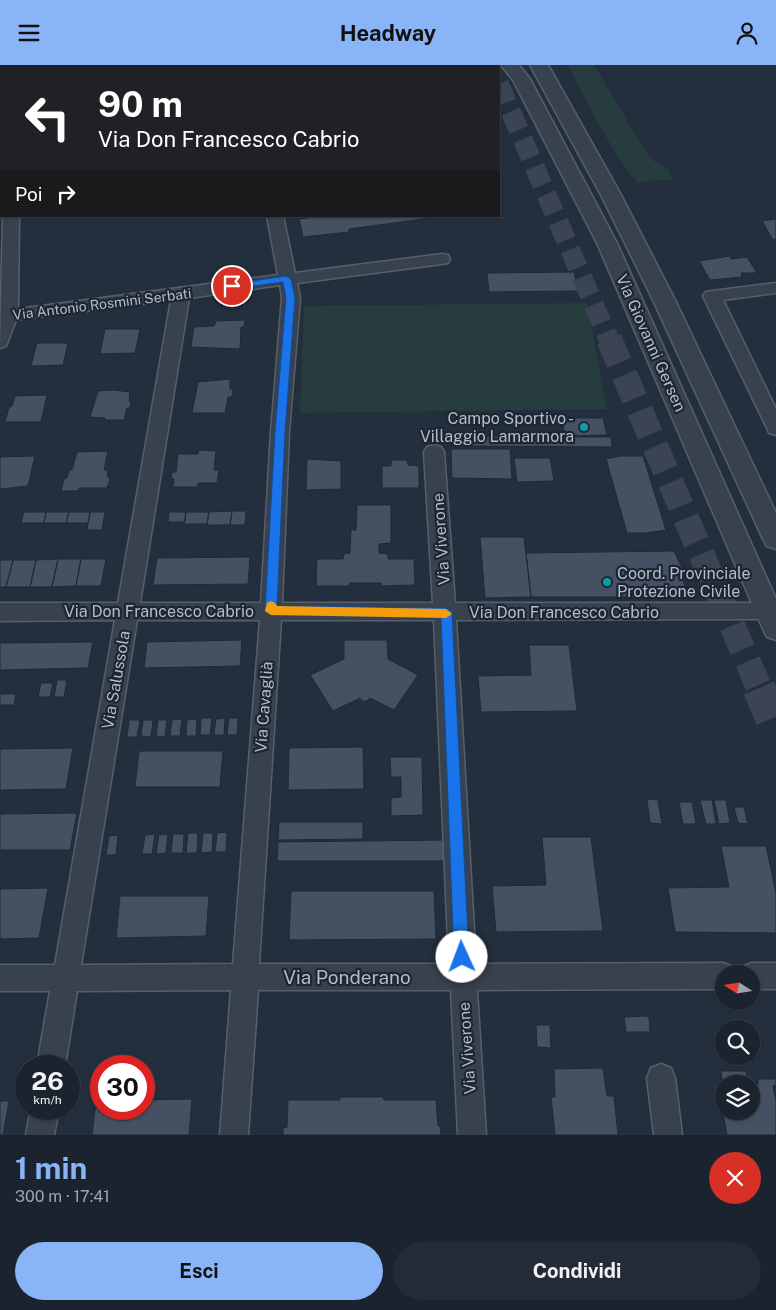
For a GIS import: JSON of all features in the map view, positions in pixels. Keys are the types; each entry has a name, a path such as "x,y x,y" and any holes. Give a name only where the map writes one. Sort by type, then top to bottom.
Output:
{"street":[{"name":"Via Giovanni Gersen","path":"510,65 521,79 607,243 700,450 772,620"},
{"name":"Via Giovanni Gersen","path":"539,65 611,195 664,300 776,539"},
{"path":"0,342 4,317 11,217"},
{"name":"Via Cavaglià","path":"234,1135 271,611 280,432 291,298 275,217"},
{"name":"Via Antonio Rosmini Serbati","path":"4,317 442,259"},
{"path":"776,288 712,296 776,428"},
{"name":"Via Salussola","path":"53,1055 181,294"},
{"name":"Via Viverone","path":"434,452 446,612 462,977 472,1135"},
{"name":"Via Don Francesco Cabrio","path":"0,612 446,612 772,620"},
{"name":"Via Ponderano","path":"0,978 715,976"},
{"path":"760,976 776,976"},
{"path":"660,1079 668,1135"},
{"path":"40,1135 42,1120"}],"green space":[{"path":"568,65 594,65 644,149 655,162 668,169 673,180 644,181 638,184 609,141"},
{"path":"587,303 607,409 300,413 304,306"}],"building":[{"path":"314,217 438,217 349,229 349,232 303,237 299,219"},
{"path":"776,219 776,239 773,240 762,221"},
{"path":"730,256 731,259 747,257 757,273 741,273 742,277 710,280 699,261"},
{"path":"574,272 578,291 489,292 487,273"},
{"path":"245,320 244,327 241,327 240,349 191,347 194,327 214,326 216,321"},
{"path":"105,329 140,329 135,353 100,354"},
{"path":"37,343 68,343 63,365 31,366"},
{"path":"230,379 230,389 233,389 232,397 228,397 225,413 192,413 198,382"},
{"path":"98,391 130,392 130,408 127,408 124,420 105,420 105,418 90,417"},
{"path":"47,395 41,422 5,422 9,407 12,406 15,396"},
{"name":"Campo Sportivo - Villaggio Lamarmora","path":"562,418 603,418 607,435 565,436"},
{"path":"469,436 611,437 612,447 469,446"},
{"path":"452,439 467,439 468,445 453,445"},
{"path":"451,449 510,449 512,479 452,478"},
{"path":"199,450 216,451 214,470 219,470 217,483 198,483 197,487 173,487 174,479 171,478 172,472 176,472 178,454 198,454"},
{"path":"108,451 104,470 108,470 107,476 110,479 107,488 79,488 78,491 61,491 64,479 67,478 69,470 72,470 77,452"},
{"path":"35,456 28,486 0,489 0,457"},
{"path":"620,456 643,456 666,530 627,533 606,459"},
{"path":"514,458 550,458 554,481 517,482"},
{"path":"307,459 341,461 341,489 306,490"},
{"path":"391,460 407,460 408,465 419,466 419,488 382,488 382,466 391,466"},
{"path":"357,505 391,505 391,543 379,544 379,553 388,554 388,559 414,559 415,585 381,586 381,583 350,583 349,586 316,586 317,559 343,559 344,554 350,553 351,530 356,530"},
{"path":"232,511 230,525 207,525 209,512"},
{"path":"232,511 246,511 245,525 230,525"},
{"path":"24,512 46,512 44,523 21,523"},
{"path":"46,512 69,512 66,523 44,523"},
{"path":"69,512 90,512 88,523 66,523"},
{"path":"90,512 105,512 102,530 87,530"},
{"path":"169,512 186,512 185,522 168,522"},
{"path":"186,512 209,512 207,524 184,524"},
{"path":"480,537 524,537 531,597 485,598"},
{"name":"Coord. Provinciale Protezione Civile","path":"674,551 682,568 686,597 531,597 526,553"},
{"path":"250,557 248,584 153,585 157,558"},
{"path":"58,559 52,587 30,587 36,560"},
{"path":"58,559 81,559 76,586 52,587"},
{"path":"81,559 106,559 101,586 76,586"},
{"path":"0,560 13,560 6,587 0,587"},
{"path":"13,560 36,560 30,587 6,587"},
{"path":"242,640 240,666 144,668 147,642"},
{"path":"344,640 387,640 388,659 418,675 394,710 370,698 367,701 362,701 360,698 333,711 310,675 344,659"},
{"path":"93,642 88,668 0,670 0,643"},
{"path":"529,645 569,645 577,711 481,712 478,676 531,675"},
{"path":"57,680 67,680 64,697 54,697"},
{"path":"41,683 53,683 50,697 38,697"},
{"path":"0,694 16,694 14,705 0,705"},
{"path":"201,718 212,718 210,735 200,735"},
{"path":"225,718 224,735 214,735 216,719"},
{"path":"229,718 238,718 237,735 227,735"},
{"path":"182,719 180,736 170,736 172,720"},
{"path":"197,719 196,736 186,736 187,720"},
{"path":"129,720 140,720 137,737 127,737"},
{"path":"143,720 153,720 151,737 141,736"},
{"path":"158,720 167,720 165,737 156,736"},
{"path":"363,747 364,789 288,790 289,748"},
{"path":"73,748 66,789 0,790 0,749"},
{"path":"139,751 223,751 220,787 135,787"},
{"path":"390,757 422,757 423,815 391,816 391,798 401,797 401,777 391,777"},
{"path":"647,799 658,800 662,824 650,823"},
{"path":"700,800 712,800 716,824 706,824"},
{"path":"714,800 726,800 730,823 719,824"},
{"path":"679,802 692,802 696,824 683,824"},
{"path":"734,807 744,807 748,824 738,823"},
{"path":"77,813 70,850 0,850 0,814"},
{"path":"279,822 363,822 363,839 278,840"},
{"path":"227,832 226,852 215,852 217,833"},
{"path":"188,833 198,833 197,853 186,853"},
{"path":"203,833 213,833 212,852 201,853"},
{"path":"155,834 152,854 142,854 145,835"},
{"path":"168,834 166,853 156,854 159,835"},
{"path":"173,834 184,834 183,853 171,853"},
{"path":"118,835 116,855 106,855 109,836"},
{"path":"542,837 591,837 603,931 496,932 492,886 546,885"},
{"path":"448,840 449,861 277,861 278,842"},
{"path":"721,846 766,846 776,893 776,933 675,932 668,888 729,887"},
{"path":"48,888 39,938 0,939 0,889"},
{"path":"291,891 434,891 436,939 289,940"},
{"path":"120,896 209,896 206,936 116,938"},
{"path":"624,1017 649,1017 650,1032 626,1032"},
{"path":"536,1025 550,1025 551,1048 537,1047"},
{"path":"603,1068 607,1096 614,1096 618,1135 555,1135 551,1097 555,1097 554,1069"},
{"path":"721,1071 746,1071 747,1075 722,1075"},
{"path":"760,1079 776,1079 776,1085 773,1086 776,1101 776,1135 727,1135 724,1120 760,1120"},
{"path":"340,1097 383,1097 384,1100 436,1100 438,1126 440,1126 441,1135 283,1135 283,1128 287,1127 288,1100 340,1100"},
{"path":"192,1099 189,1135 92,1135 94,1120 155,1120 155,1100"},
{"path":"0,1101 9,1101 3,1135 0,1135"}],"tunnel":[{"path":"500,86 609,340"},
{"path":"609,339 760,690"},
{"path":"759,688 776,728"}],"slow traffic":[{"path":"271,606 271,611 446,612 446,614"}],"place":[{"name":"Campo Sportivo - Villaggio Lamarmora","path":"584,427"},
{"name":"Coord. Provinciale Protezione Civile","path":"607,582"}],"route":[{"path":"232,286 286,279 290,289 291,298 280,432 271,611 446,612 462,957"}]}
